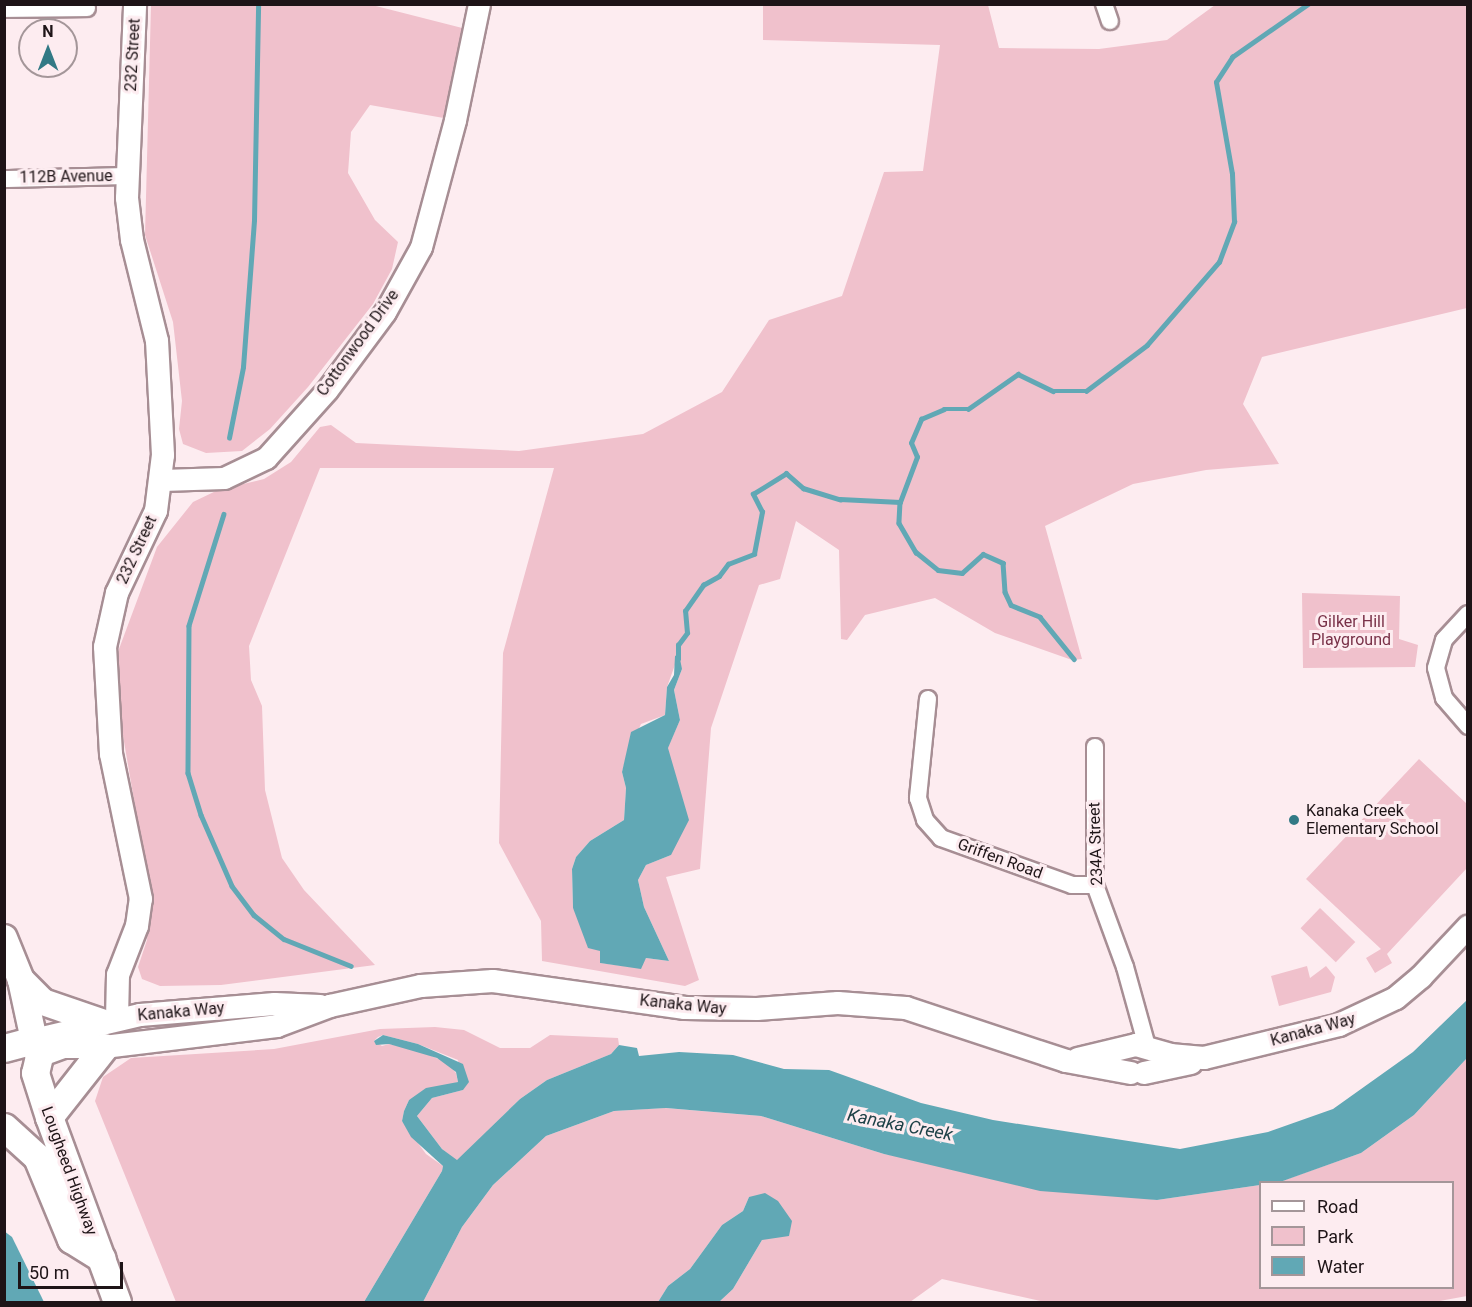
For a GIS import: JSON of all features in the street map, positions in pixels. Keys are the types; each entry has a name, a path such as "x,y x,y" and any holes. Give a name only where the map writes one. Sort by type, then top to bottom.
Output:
{"highway":[{"path":"49,1117 107,1029"},
{"name":"Lougheed Highway","path":"21,1052 49,1117 117,1302"},
{"path":"4,1127 37,1158 71,1239 101,1258"}],"main road":[{"name":"232 Street","path":"107,1029 118,975 137,926 141,899 112,764 105,647 117,593 147,533 162,480 161,368 132,240 127,176 135,4"},
{"name":"Kanaka Way","path":"107,1029 277,1026 330,1006 421,986 493,981 707,1010 838,1003 884,1005 925,1012 1066,1061 1137,1073 1184,1067 1197,1059 1367,1014 1421,977 1467,927"},
{"name":"Lougheed Highway","path":"4,938 13,985 21,1052"},
{"path":"13,985 43,1002 107,1029"},
{"name":"Kanaka Way","path":"21,1052 107,1029 274,1004 330,1006"},
{"path":"1137,1049 1123,1064 1137,1073"},
{"name":"Kanaka Way","path":"1066,1061 1137,1049 1197,1059"}],"street":[{"name":"Cottonwood Drive","path":"162,480 224,478 266,458 327,390 385,312 421,248 455,120 478,4"},
{"path":"1104,4 1110,21"},
{"path":"4,9 87,8"},
{"name":"112B Avenue","path":"4,179 127,176"},
{"path":"1467,614 1444,640 1436,668 1444,698 1467,726"},
{"name":"Griffen Road","path":"928,699 918,798 925,820 941,838 1072,885 1095,885"},
{"name":"234A Street","path":"1095,747 1095,885 1125,967 1135,1007 1137,1049"}],"green space":[{"path":"151,5 372,5 474,31 455,120 370,105 351,132 348,173 375,220 398,242 392,269 373,304 308,387 270,429 242,451 206,453 183,444 179,429 182,401 173,322 145,235"},
{"path":"763,5 988,5 999,48 1099,49 1167,40 1215,5 1467,5 1467,308 1262,357 1243,404 1279,464 1206,470 1133,484 1045,526 1082,659 1072,660 995,633 935,598 865,615 847,640 841,639 839,550 796,521 780,579 759,585 711,728 700,869 666,877 699,980 685,986 542,961 541,921 499,843 503,653 554,468 320,468 249,646 251,680 262,706 265,790 282,858 304,890 375,965 221,985 160,986 142,979 138,967 147,940 150,894 120,718 116,657 157,547 193,502 218,490 264,479 291,462 320,427 331,425 356,443 519,451 643,434 722,392 769,320 842,296 884,172 923,171 940,45 763,40","holes":["676,662 682,669 674,690 680,720 668,747 671,855 646,865 638,880 644,907 669,961 646,958 640,968 600,963 600,951 573,908 572,869 576,857 590,841 624,820 626,788 622,772 627,754 641,724 665,715 667,687"]},
{"name":"Gilker Hill Playground","path":"1302,593 1400,596 1399,639 1418,645 1415,667 1303,668"},
{"path":"1419,759 1467,804 1467,868 1387,954 1392,963 1375,973 1366,958 1381,949 1306,879"},
{"path":"1320,908 1355,942 1336,962 1301,928"},
{"path":"1307,966 1310,978 1326,966 1335,977 1331,992 1279,1006 1271,976"},
{"path":"435,1027 464,1030 500,1048 530,1048 550,1035 618,1038 619,1045 611,1054 547,1080 520,1099 457,1161 442,1149 417,1116 432,1098 463,1090 458,1060 418,1044 383,1035 378,1037 374,1041 382,1046 389,1044 415,1049 448,1063 456,1073 458,1082 409,1100 404,1111 402,1121 426,1154 443,1166 442,1171 364,1302 176,1302 95,1101 103,1077 131,1058 274,1049 380,1029"},
{"path":"1467,1058 1467,1296 1434,1302 1045,1302 942,1279 910,1302 719,1302 733,1289 762,1240 749,1197 743,1211 722,1225 690,1269 668,1286 658,1302 423,1302 462,1227 493,1185 546,1136 614,1111 665,1108 761,1116 884,1154 1157,1200 1259,1185 1259,1289 1454,1289 1454,1181 1282,1181 1361,1153 1414,1115"}],"water":[{"path":"679,654 682,669 674,690 680,720 668,748 689,820 671,855 646,865 638,880 644,907 669,961 646,958 641,969 600,963 600,951 588,948 573,908 572,869 576,857 590,841 624,820 626,788 622,772 631,732 665,715 667,687 674,675 675,656"},
{"name":"Kanaka Creek","path":"1467,1000 1467,1058 1414,1115 1361,1153 1283,1181 1259,1181 1259,1185 1157,1200 1040,1191 884,1154 761,1116 666,1108 614,1111 546,1136 493,1185 462,1227 423,1302 364,1302 442,1171 443,1166 411,1137 402,1121 404,1111 409,1100 426,1088 458,1082 456,1072 437,1058 389,1044 376,1045 374,1041 383,1035 418,1044 463,1064 469,1082 463,1090 432,1098 417,1116 442,1149 457,1160 520,1099 547,1080 611,1054 619,1045 637,1048 639,1056 679,1052 733,1055 784,1069 829,1070 921,1103 993,1120 1180,1149 1268,1132 1333,1109 1413,1052"},
{"path":"765,1193 778,1201 792,1221 789,1236 762,1240 733,1289 719,1302 658,1302 668,1286 690,1269 722,1225 743,1211 749,1197"},
{"path":"4,1231 12,1237 44,1302 5,1302"}],"waterway":[{"path":"229,438 243,367 254,220 258,4"},
{"path":"678,659 678,645 687,633 685,611 703,585 719,576 728,564 754,554 762,512 753,494 786,473 803,488 840,499 900,502 917,457 911,443 921,419 944,409 968,409 1018,374 1053,391 1086,391 1147,345 1219,262 1234,222 1232,174 1216,82 1232,57 1308,4"},
{"path":"900,502 899,523 916,552 938,570 962,573 983,554 1003,563 1005,592 1011,605 1040,617 1074,659"},
{"path":"224,514 189,626 188,773 201,815 232,886 254,915 284,939 351,966"}],"place":[{"name":"Kanaka Creek Elementary School","path":"1294,820"}]}
